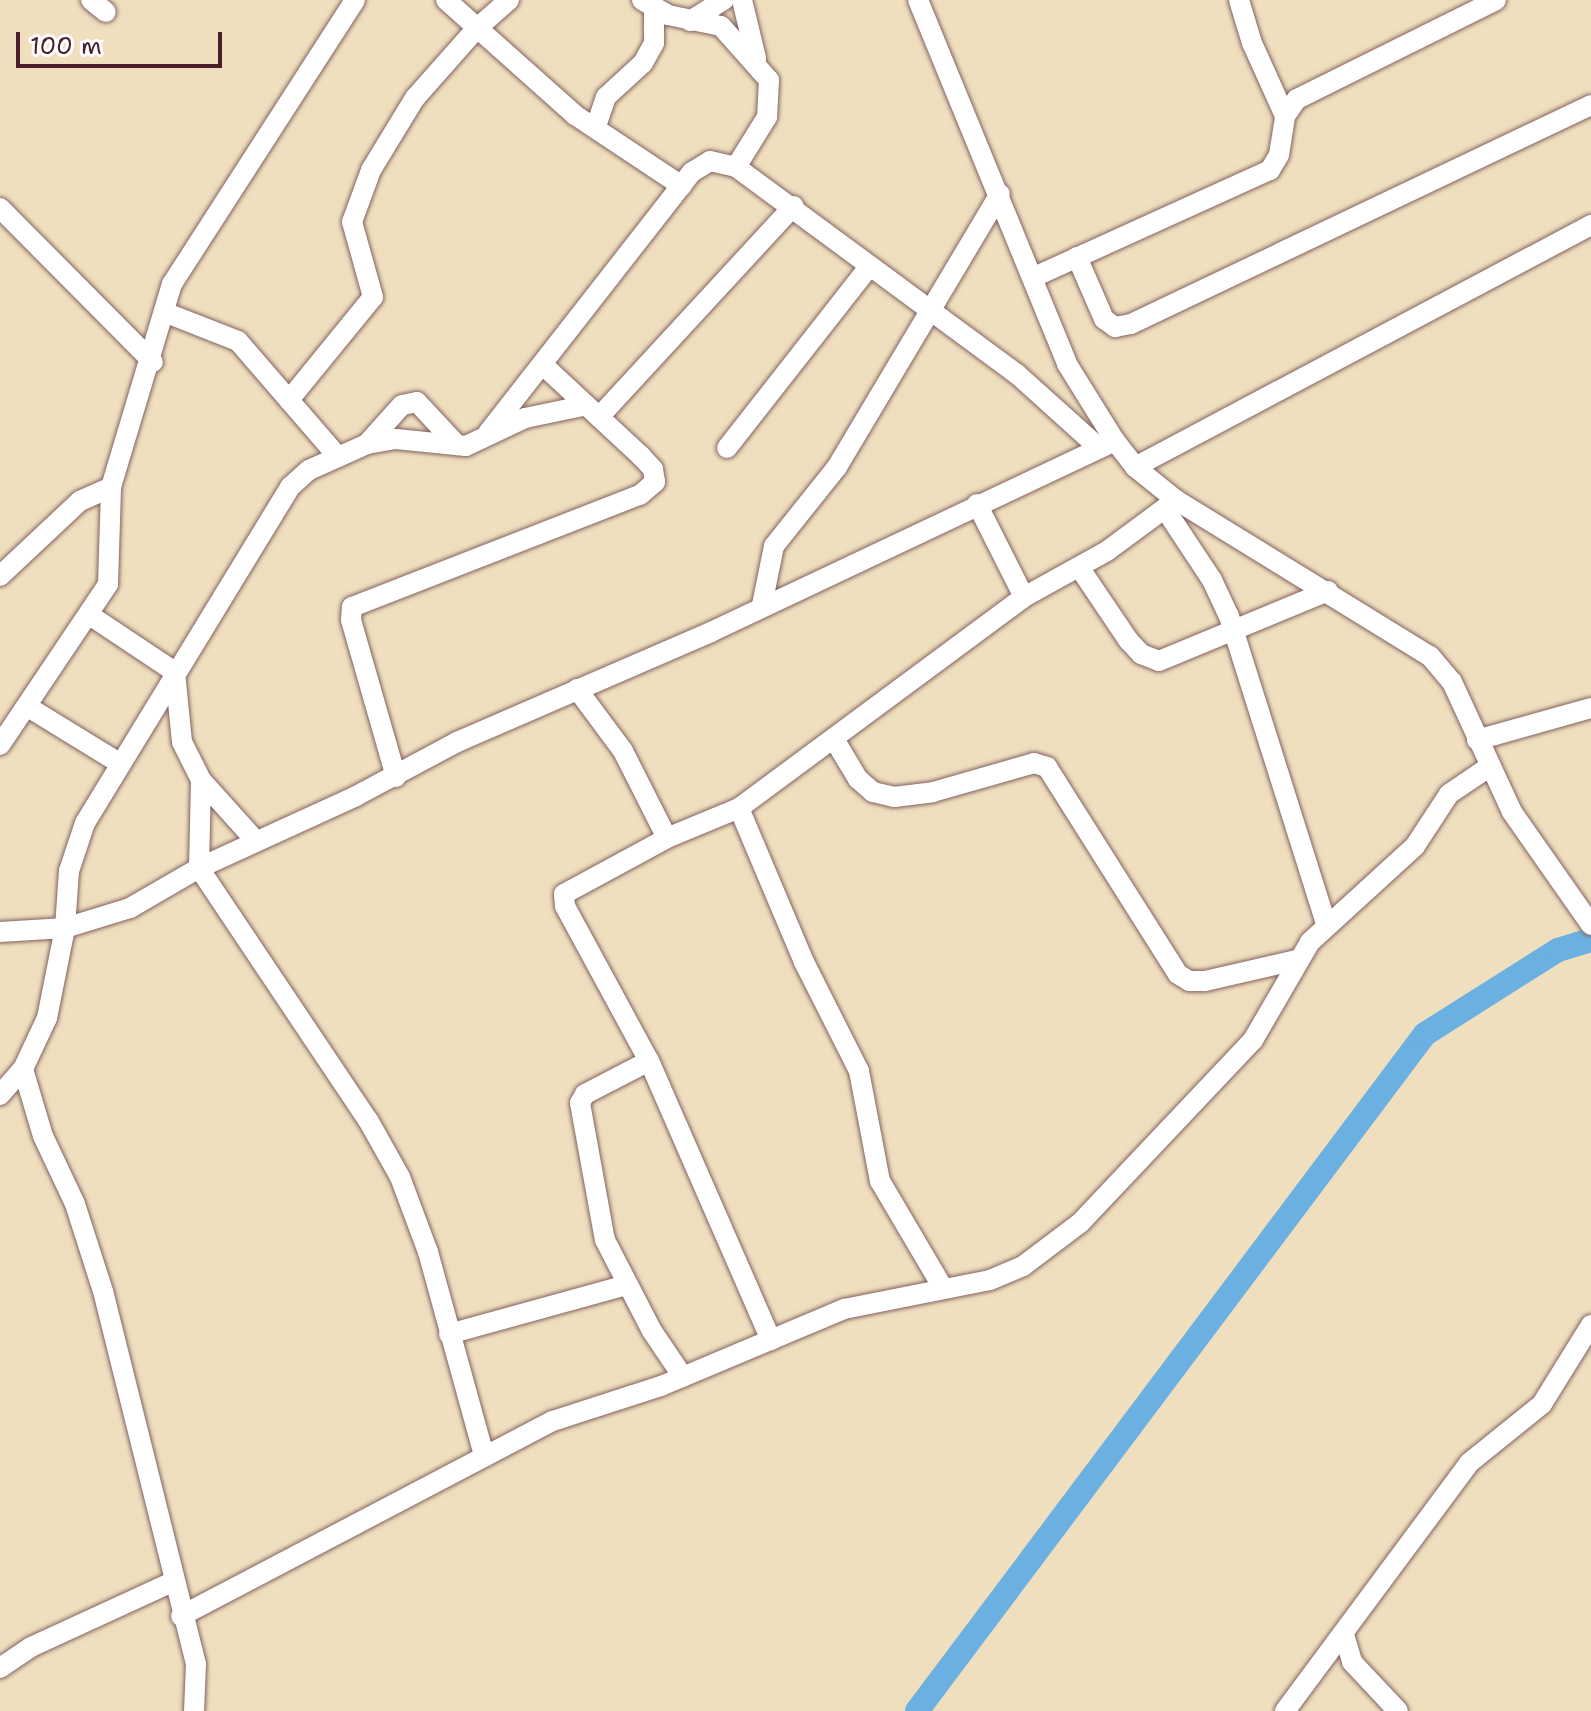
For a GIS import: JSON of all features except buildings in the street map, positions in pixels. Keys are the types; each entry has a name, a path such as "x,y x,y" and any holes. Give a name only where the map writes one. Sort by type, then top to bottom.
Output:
{"street":[{"path":"0,745 91,616 108,584 112,560 111,487 153,362 164,312 182,266 355,0"},
{"path":"446,0 565,106 682,186"},
{"path":"289,400 373,297 352,222 356,200 415,98 476,29 509,0"},
{"path":"689,21 724,0"},
{"path":"742,0 758,66"},
{"path":"918,0 1034,277 1067,364 1106,444"},
{"path":"1239,0 1252,43 1285,116"},
{"path":"1034,277 1270,170 1279,155 1285,116 1297,99 1361,63 1496,0"},
{"path":"596,126 606,97 643,63 654,43 648,4"},
{"path":"648,4 689,21 721,26 769,80 767,117 736,167"},
{"path":"1077,257 1104,319 1115,327 1131,324 1591,105"},
{"path":"484,437 544,366 682,186 710,161 736,167 794,206 868,268 1017,374 1135,467 1170,504 1212,580 1234,632 1326,924"},
{"path":"762,605 774,546 837,467 927,309 1000,194"},
{"path":"0,1095 23,1069 47,1018 65,928 75,849 175,672 290,487 309,470 367,444 396,439 457,445 484,437 525,418 591,412 794,206"},
{"path":"0,208 153,362"},
{"path":"1135,467 1591,225"},
{"path":"727,448 868,268"},
{"path":"164,312 238,341 338,457"},
{"path":"396,777 351,620 352,607 649,489 655,482 653,469 544,366"},
{"path":"367,444 402,405 417,402 457,445"},
{"path":"0,932 65,928 130,908 199,868 396,777 457,742 762,605 1106,444"},
{"path":"3,567 80,501 111,487"},
{"path":"977,504 1024,597"},
{"path":"771,1340 649,1061 565,906 564,894 667,838 739,808 1024,597 1079,567 1170,504"},
{"path":"1170,504 1328,591 1430,656 1452,682 1512,812 1591,925"},
{"path":"1079,567 1141,654 1159,661 1177,657 1328,591"},
{"path":"91,616 175,672"},
{"path":"175,672 182,742 201,780 256,841"},
{"path":"577,689 623,751 667,838"},
{"path":"28,707 121,764"},
{"path":"1477,740 1591,708"},
{"path":"834,739 858,779 873,792 894,797 933,792 1024,764 1047,767 1178,974 1189,981 1205,981 1297,960"},
{"path":"181,1616 553,1421 683,1377 844,1309 990,1280 1023,1266 1080,1223 1253,1040 1297,960 1326,924 1415,846 1449,794 1489,767"},
{"path":"201,780 199,868 368,1120 400,1177 428,1252 484,1456"},
{"path":"739,808 804,962 859,1071 880,1181 943,1288"},
{"path":"649,1061 585,1094 580,1103 605,1240 627,1285 683,1377"},
{"path":"23,1069 43,1136 75,1204 103,1291 172,1582 196,1664 194,1711"},
{"path":"449,1334 627,1285"},
{"path":"1285,1711 1469,1463 1542,1404 1591,1325"},
{"path":"0,1668 31,1647 172,1582"},
{"path":"1344,1635 1352,1662 1398,1711"}],"waterway":[{"path":"917,1711 1425,1034 1558,950 1591,940"}]}
